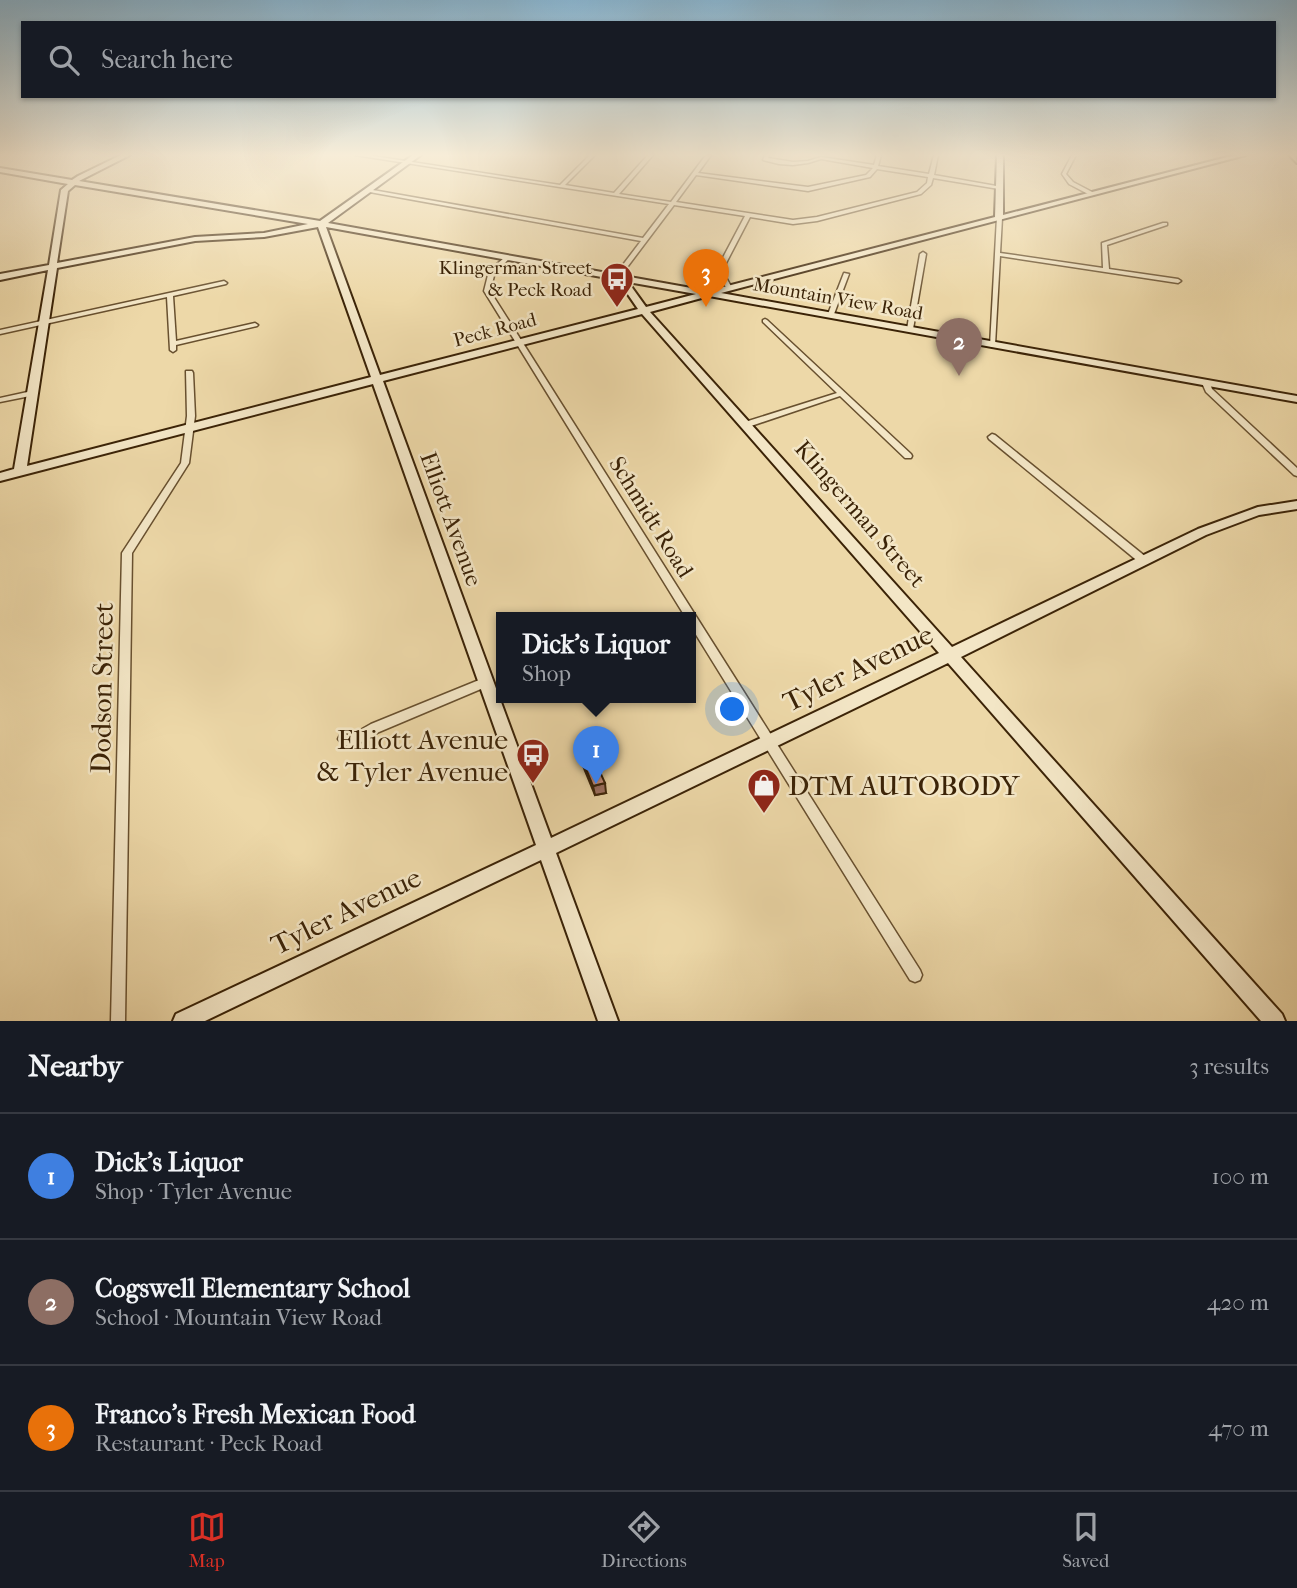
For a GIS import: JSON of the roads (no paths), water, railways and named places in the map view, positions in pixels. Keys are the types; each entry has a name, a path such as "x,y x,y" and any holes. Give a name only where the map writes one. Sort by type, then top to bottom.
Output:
{"street":[{"path":"20,471 32,393 41,367 44,323 62,203"},
{"name":"Mountain View Road","path":"201,203 1297,399"},
{"path":"0,277 195,239 264,235 321,223 350,203"},
{"path":"433,203 645,240"},
{"path":"659,203 793,222 817,219 882,203"},
{"path":"992,345 999,203"},
{"name":"Peck Road","path":"0,477 1058,203"},
{"path":"622,279 622,270 673,205"},
{"path":"729,288 721,274 722,265 748,215"},
{"name":"Elliott Avenue","path":"321,223 608,1021"},
{"path":"1106,270 1104,244 1165,224"},
{"path":"910,329 923,254"},
{"path":"998,254 1178,281"},
{"name":"Schmidt Road","path":"506,259 492,271 486,291 688,612"},
{"path":"831,314 846,274"},
{"name":"Klingerman Street","path":"622,279 644,310 1275,1021"},
{"path":"749,282 746,295 769,304"},
{"path":"0,332 170,297 224,283"},
{"path":"170,297 173,347 255,325"},
{"path":"765,321 908,456"},
{"name":"Dodson Street","path":"118,1021 127,553 185,463 189,373"},
{"path":"1206,383 1209,390 1297,473"},
{"path":"0,400 32,393"},
{"path":"748,425 840,394"},
{"path":"992,437 1143,560"},
{"name":"Tyler Avenue","path":"183,1021 769,743 1143,560 1232,520 1297,505"},
{"name":"Schmidt Road","path":"696,625 915,975"},
{"path":"344,739 350,742 358,740 375,728 484,682"}],"place":[{"name":"Franco’s Fresh Mexican Food","path":"706,307"},
{"name":"Klingerman Street & Peck Road","path":"617,309"},
{"name":"Cogswell Elementary School","path":"959,376"},
{"name":"Dick's Liquor","path":"596,784"},
{"name":"Elliott Avenue & Tyler Avenue","path":"533,785"},
{"name":"DTM AUTOBODY","path":"764,815"}]}
